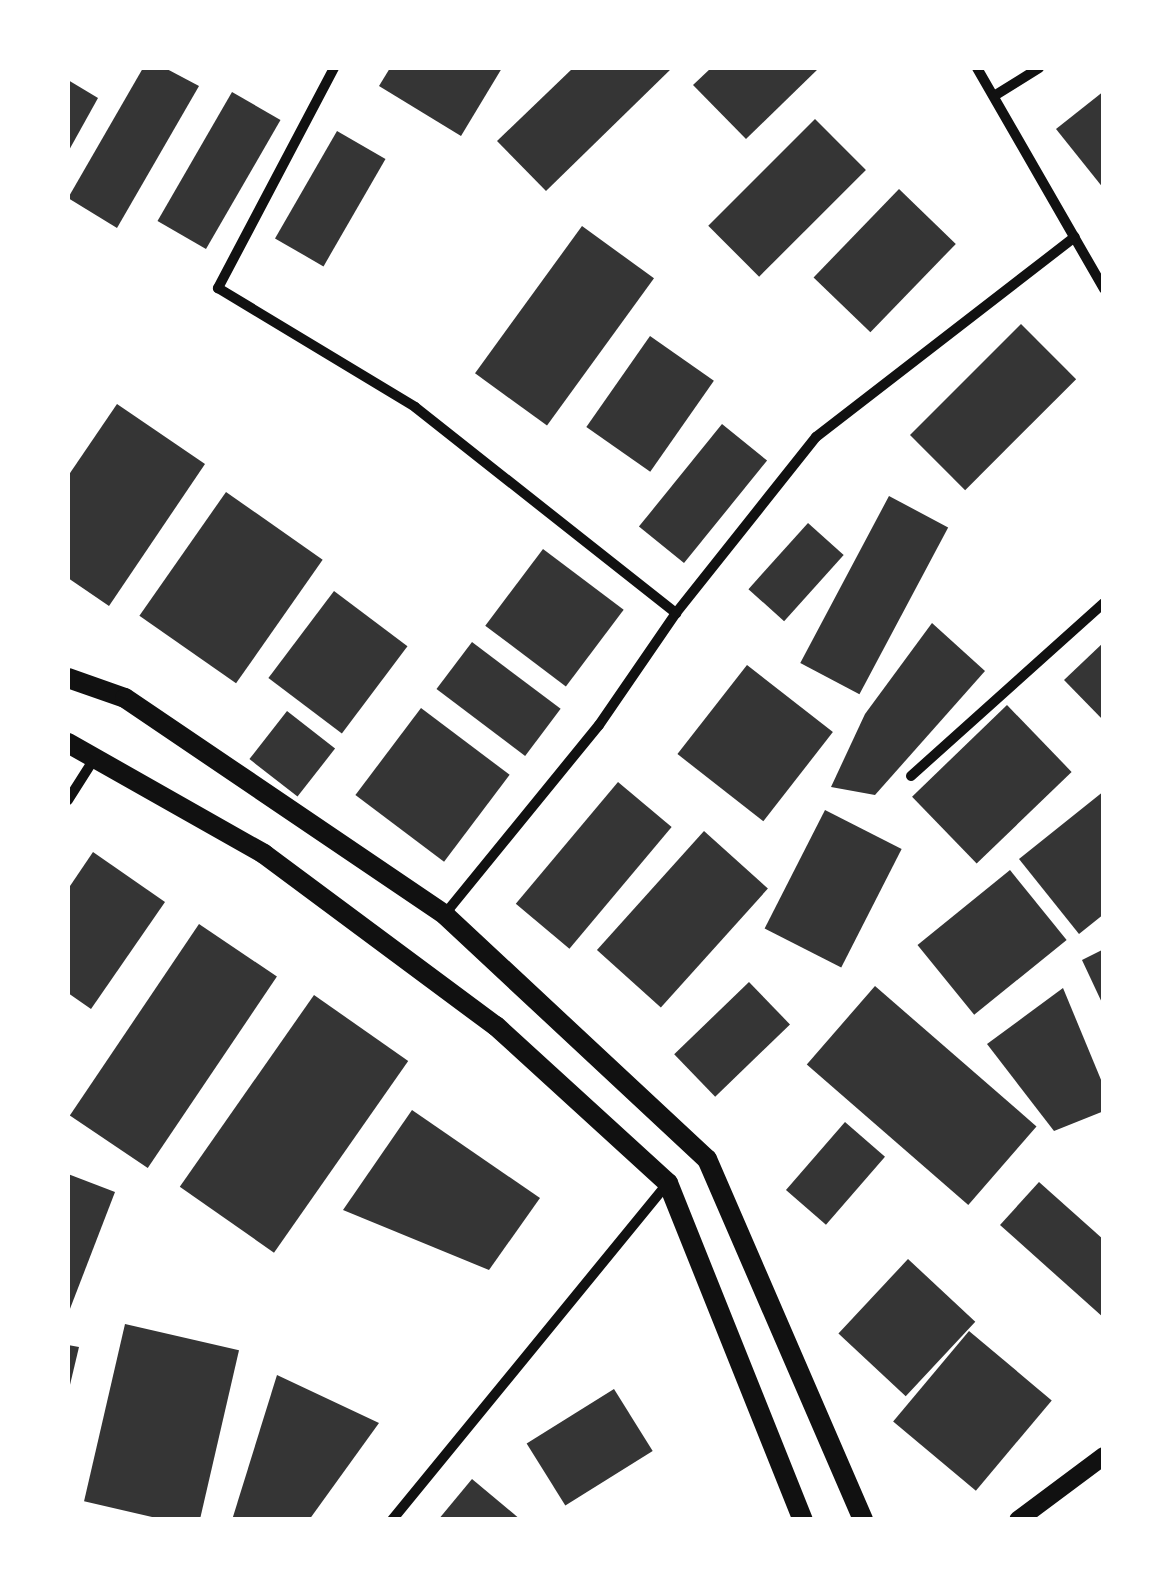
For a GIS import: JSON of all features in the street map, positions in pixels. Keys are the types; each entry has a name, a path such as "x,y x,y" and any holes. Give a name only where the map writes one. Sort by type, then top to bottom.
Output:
{"main road":[{"path":"68,678 126,698 444,915 707,1159 863,1520"},
{"path":"68,743 96,755 264,854 496,1026 668,1183 803,1520"}],"street":[{"path":"334,68 218,288 415,407 676,613"},
{"path":"977,68 1104,289"},
{"path":"994,96 1039,68"},
{"path":"444,915 599,726 676,613 816,436 1075,238"},
{"path":"911,776 1104,603"},
{"path":"68,800 96,755"},
{"path":"392,1520 668,1183"},
{"path":"1018,1520 1104,1456"}],"building":[{"path":"143,68 165,68 199,86 117,228 68,198"},
{"path":"390,68 502,68 461,136 379,86"},
{"path":"573,68 672,68 546,191 497,141"},
{"path":"711,68 819,68 746,139 693,85"},
{"path":"68,80 98,98 68,152"},
{"path":"1104,91 1104,189 1056,129"},
{"path":"232,92 280,120 206,249 158,221"},
{"path":"815,119 866,170 759,277 708,226"},
{"path":"337,131 385,159 323,266 275,238"},
{"path":"899,189 956,244 870,332 814,277"},
{"path":"582,226 654,278 547,426 475,373"},
{"path":"1021,324 1076,379 965,490 910,435"},
{"path":"650,336 714,381 650,472 586,427"},
{"path":"117,404 205,464 109,606 68,578 68,476"},
{"path":"722,424 767,461 684,563 639,527"},
{"path":"226,492 323,560 236,683 139,616"},
{"path":"889,496 948,527 859,694 800,663"},
{"path":"808,523 844,555 784,621 748,589"},
{"path":"543,549 624,610 566,686 485,626"},
{"path":"334,591 407,646 342,733 268,678"},
{"path":"932,623 985,671 875,795 831,787 865,714"},
{"path":"472,642 561,709 525,756 436,689"},
{"path":"1104,642 1104,721 1064,680"},
{"path":"747,665 833,732 763,821 677,754"},
{"path":"1007,705 1072,772 977,864 912,797"},
{"path":"421,708 510,775 444,862 355,795"},
{"path":"287,711 335,749 298,797 249,759"},
{"path":"618,782 672,827 569,949 516,904"},
{"path":"1104,791 1104,914 1079,934 1019,859"},
{"path":"825,810 902,849 841,968 765,929"},
{"path":"704,831 768,889 661,1007 597,950"},
{"path":"93,852 165,902 91,1009 68,993 68,889"},
{"path":"1010,870 1067,940 974,1015 918,945"},
{"path":"199,924 277,977 148,1168 70,1116"},
{"path":"1104,949 1104,1007 1082,960"},
{"path":"749,982 790,1024 715,1097 674,1054"},
{"path":"875,986 1037,1126 968,1205 807,1064"},
{"path":"1063,988 1104,1087 1104,1111 1054,1131 987,1044"},
{"path":"314,995 408,1061 274,1253 180,1187"},
{"path":"412,1110 540,1198 489,1270 343,1210"},
{"path":"845,1122 885,1157 826,1225 786,1190"},
{"path":"68,1174 115,1192 68,1314"},
{"path":"1039,1182 1104,1240 1104,1318 1000,1225"},
{"path":"908,1259 975,1322 906,1396 838,1334"},
{"path":"125,1324 239,1350 200,1520 165,1520 84,1501"},
{"path":"969,1331 1052,1400 976,1491 893,1421"},
{"path":"68,1345 79,1347 69,1389 68,1389"},
{"path":"277,1375 379,1423 309,1520 232,1520"},
{"path":"614,1389 653,1451 565,1505 527,1444"},
{"path":"472,1479 521,1520 438,1520"}]}
